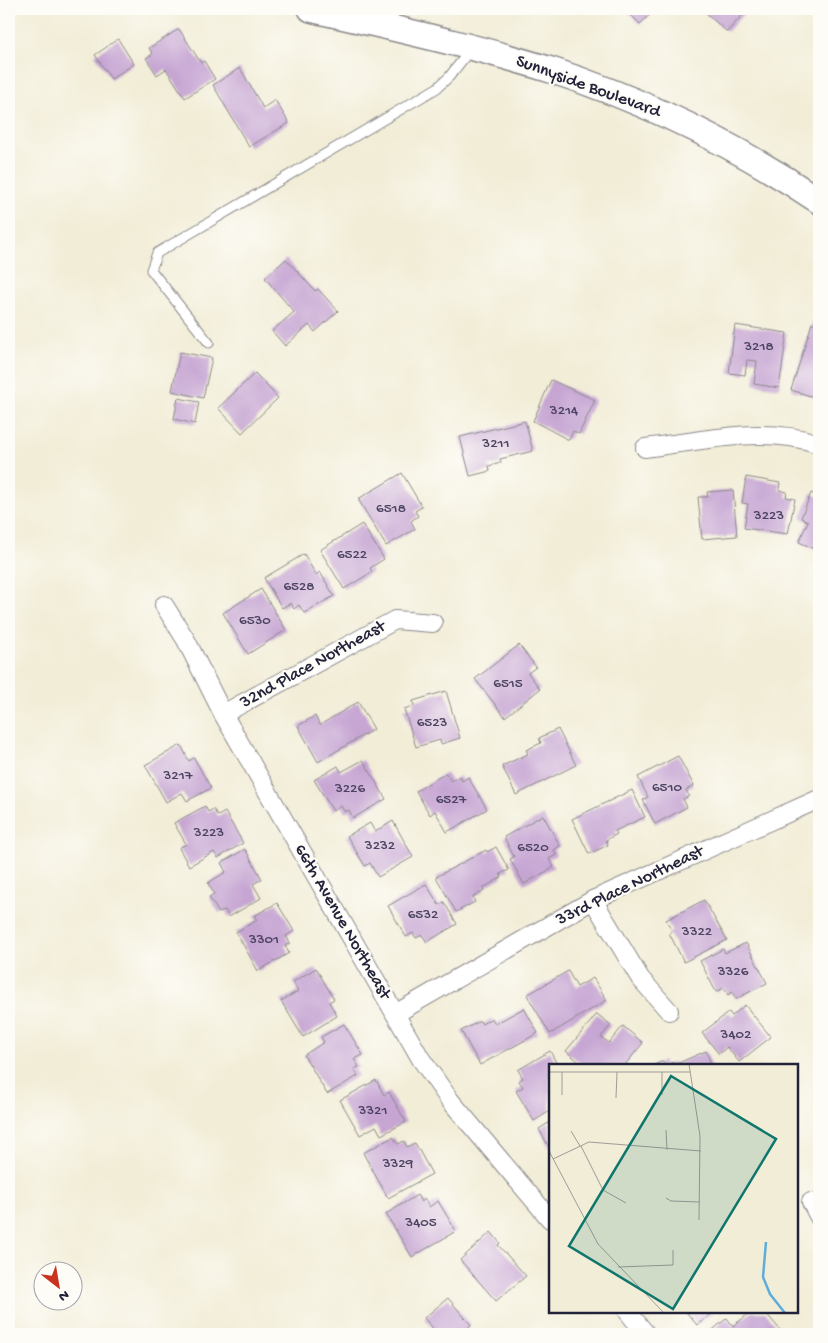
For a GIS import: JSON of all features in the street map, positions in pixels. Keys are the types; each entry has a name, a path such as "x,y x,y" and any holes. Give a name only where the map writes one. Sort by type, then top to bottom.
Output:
{"street":[{"name":"Sunnyside Boulevard","path":"311,9 554,72 666,115 777,172 819,201"},
{"path":"645,448 769,434 803,438 819,444"},
{"name":"66th Avenue Northeast","path":"164,604 186,640 223,714 395,1014 449,1099 549,1218"},
{"name":"32nd Place Northeast","path":"223,714 395,620 433,623"},
{"name":"33rd Place Northeast","path":"395,1014 593,900 819,799"},
{"path":"593,900 640,978 669,1011"},
{"path":"629,1313 646,1334"}],"lane":[{"path":"209,343 151,270 157,253 437,88 450,77 471,49"}],"building":[{"path":"625,9 656,9 640,24"},
{"path":"710,9 748,9 727,32 706,13"},
{"path":"179,29 201,63 204,61 215,79 185,98 166,69 157,75 146,58 153,54 149,48"},
{"path":"118,39 134,64 111,79 95,55"},
{"path":"240,68 263,108 275,100 289,123 249,147 213,85"},
{"path":"286,259 315,291 318,289 338,311 315,332 309,325 285,346 272,331 294,312 265,278"},
{"path":"812,323 819,325 819,391 817,398 791,390"},
{"path":"735,325 787,333 779,388 754,384 757,361 747,360 745,375 729,373"},
{"path":"180,352 212,358 203,398 172,391"},
{"path":"255,373 278,398 242,433 218,408"},
{"path":"551,380 595,400 579,434 573,431 569,440 533,421"},
{"path":"178,398 199,402 195,424 174,419"},
{"path":"525,421 533,451 500,459 501,463 489,466 490,471 470,476 460,437"},
{"path":"402,473 422,507 415,511 418,516 411,521 415,529 386,546 358,499"},
{"path":"746,477 780,483 779,490 787,492 786,497 795,499 788,534 744,528 748,504 742,503"},
{"path":"733,490 737,536 702,539 698,497 708,497 707,492"},
{"path":"811,493 819,497 819,551 799,542 808,521 801,518"},
{"path":"362,524 384,559 370,568 372,572 344,589 320,550"},
{"path":"304,554 316,575 320,572 334,596 304,613 299,605 294,609 291,603 282,608 264,578"},
{"path":"261,589 286,630 248,654 223,613"},
{"path":"519,645 536,667 528,673 540,689 505,717 475,679"},
{"path":"446,691 460,738 441,744 440,740 416,747 404,709 414,706 413,701"},
{"path":"358,702 374,729 318,762 298,726 315,716 320,725"},
{"path":"558,729 576,765 516,795 502,766 528,754 526,750 541,743 539,738"},
{"path":"181,745 189,761 194,758 211,788 187,801 182,793 166,802 145,765"},
{"path":"678,756 694,786 686,790 689,796 683,799 687,807 655,824 643,800 648,797 638,777"},
{"path":"363,760 386,799 353,818 349,810 345,812 341,806 333,811 314,780 338,766 341,772"},
{"path":"446,773 451,781 460,776 462,781 468,777 487,809 447,832 435,811 430,815 416,791"},
{"path":"632,790 645,817 615,831 617,834 606,840 608,845 589,854 572,819"},
{"path":"205,806 208,812 213,809 218,816 225,812 243,843 218,858 214,852 189,866 179,848 186,844 174,823"},
{"path":"543,815 560,846 554,850 556,855 549,859 554,867 524,884 510,859 514,857 504,837"},
{"path":"393,821 413,857 378,877 370,863 365,866 347,836 370,823 375,832"},
{"path":"496,847 509,870 500,874 502,877 483,888 484,891 473,897 475,902 456,912 436,877 486,850 487,852"},
{"path":"245,849 262,879 253,884 261,898 229,917 225,910 219,913 209,897 214,894 208,883 226,872 221,863"},
{"path":"426,884 439,905 444,902 457,924 427,942 422,935 416,938 413,933 406,937 388,906"},
{"path":"704,900 727,940 684,962 669,933 672,931 666,920"},
{"path":"277,903 294,931 286,936 290,943 285,946 289,953 258,971 236,932 257,920 254,916"},
{"path":"746,943 767,983 736,999 732,992 728,995 724,988 716,992 700,961 723,949 725,953"},
{"path":"316,968 334,999 329,1002 337,1016 303,1037 281,1001 298,991 293,982"},
{"path":"568,971 577,987 593,978 607,1000 550,1034 527,995"},
{"path":"745,1005 771,1037 739,1062 727,1047 719,1054 702,1033 729,1012 732,1016"},
{"path":"524,1008 538,1033 480,1065 461,1031 480,1021 482,1024 492,1018 495,1024"},
{"path":"597,1014 611,1025 601,1037 609,1043 623,1026 643,1043 626,1064 582,1064 566,1051"},
{"path":"344,1024 363,1055 354,1059 359,1067 354,1069 358,1076 327,1094 304,1055 324,1042 321,1037"},
{"path":"550,1051 557,1064 549,1064 549,1112 534,1121 516,1091 523,1087 519,1081 523,1078 518,1070"},
{"path":"706,1051 711,1064 676,1064"},
{"path":"376,1080 384,1095 389,1092 406,1122 381,1135 376,1126 360,1135 340,1100"},
{"path":"549,1123 549,1147 539,1129"},
{"path":"393,1137 398,1144 404,1141 407,1147 415,1143 432,1174 388,1198 363,1153"},
{"path":"417,1195 421,1202 425,1199 429,1207 438,1201 456,1231 412,1257 386,1214"},
{"path":"491,1232 500,1243 498,1245 526,1276 496,1301 460,1260"},
{"path":"448,1298 471,1325 461,1334 438,1334 424,1318"},
{"path":"687,1313 713,1313 697,1325"},
{"path":"750,1313 766,1313 782,1332 779,1334 709,1333 727,1318 733,1326"}]}
